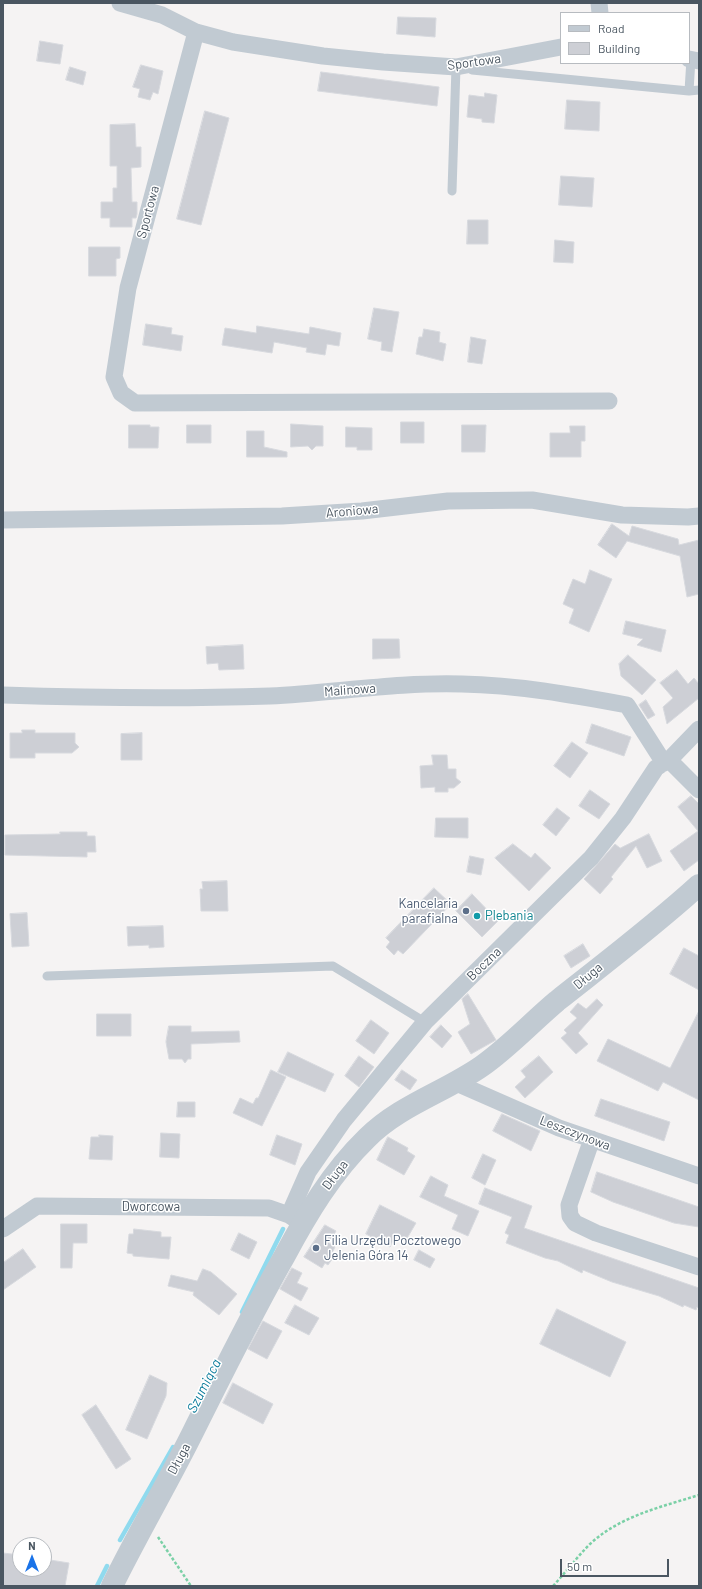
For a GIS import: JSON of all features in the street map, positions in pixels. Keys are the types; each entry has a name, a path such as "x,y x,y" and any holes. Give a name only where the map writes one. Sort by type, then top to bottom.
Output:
{"street":[{"name":"Sportowa","path":"120,3 163,9 196,32 233,42 323,56 435,67 463,66 560,47"},
{"name":"Sportowa","path":"196,32 128,288 114,377 120,393 135,403 609,401"},
{"name":"Aroniowa","path":"3,520 282,516 362,511 448,501 532,500 622,515 699,516"},
{"name":"Malinowa","path":"3,695 89,697 271,696 460,684 499,686 627,705 666,761 697,787"},
{"name":"Boczna","path":"296,1219 308,1172 344,1120 425,1022 592,858 623,818 656,768 666,761 699,729"},
{"name":"Długa","path":"112,1586 194,1432 246,1327 296,1219 366,1139 400,1112 480,1067 500,1052 546,1011 671,910 699,885"},
{"name":"Leszczynowa","path":"454,1082 547,1123 699,1176"},
{"path":"592,1139 569,1206 570,1216 576,1223 596,1232 699,1267"},
{"name":"Dworcowa","path":"3,1229 37,1206 269,1208 296,1219"}],"lane":[{"path":"689,91 693,60"},
{"path":"452,191 463,66 472,70 689,91 699,90"},
{"path":"47,976 333,966 425,1022"}],"path":[{"path":"553,1586 591,1544 614,1526 637,1514 699,1495"},
{"path":"146,1520 191,1586"}],"building":[{"path":"398,17 436,18 435,37 397,34"},
{"path":"40,41 63,45 60,64 37,61"},
{"path":"141,65 163,71 158,94 153,92 150,100 138,97 140,89 133,87"},
{"path":"70,67 86,72 83,85 66,80"},
{"path":"321,72 439,87 437,106 318,91"},
{"path":"485,93 497,95 494,123 482,122 482,119 467,117 469,95 484,97"},
{"path":"567,100 600,102 599,131 565,129"},
{"path":"205,111 229,118 201,225 177,219"},
{"path":"135,124 136,147 141,147 141,167 131,168 132,202 137,202 137,214 136,218 132,218 132,227 110,227 110,218 101,218 101,202 113,202 113,188 117,188 117,166 110,166 110,125"},
{"path":"561,176 594,178 592,207 559,205"},
{"path":"468,220 488,220 488,244 467,244"},
{"path":"555,240 574,242 573,263 554,262"},
{"path":"89,247 120,247 120,258 116,259 116,276 89,276"},
{"path":"374,308 399,312 392,352 381,350 382,342 368,339"},
{"path":"146,324 172,328 171,334 183,336 181,351 143,345"},
{"path":"257,326 309,334 310,327 341,333 339,346 327,344 325,355 306,352 307,348 274,342 272,353 222,345 225,328 256,333"},
{"path":"424,329 440,332 439,342 446,344 443,361 416,354 419,337 422,337"},
{"path":"471,337 486,340 482,364 468,362"},
{"path":"401,422 424,422 424,443 401,443"},
{"path":"291,424 323,426 323,446 316,446 312,450 308,446 291,447"},
{"path":"129,425 150,425 150,427 159,427 158,448 129,448"},
{"path":"187,425 211,425 211,443 187,443"},
{"path":"462,425 486,425 485,452 462,452"},
{"path":"570,426 585,426 585,441 581,441 581,457 550,457 550,433 570,433"},
{"path":"346,427 372,428 372,450 357,450 357,447 346,447"},
{"path":"247,431 264,431 264,447 287,452 287,457 247,457"},
{"path":"612,524 629,536 632,526 678,539 679,545 699,540 699,594 687,597 680,556 627,541 616,558 598,545"},
{"path":"590,570 612,579 589,632 569,623 574,609 563,604 573,579 585,584"},
{"path":"626,621 666,630 661,652 637,645 643,639 623,634"},
{"path":"373,639 399,639 400,658 373,659"},
{"path":"243,645 244,669 219,670 218,663 207,664 206,647"},
{"path":"628,655 656,680 642,695 621,676 619,664"},
{"path":"677,670 688,684 694,678 699,684 699,698 667,724 663,707 673,698 660,683"},
{"path":"646,700 655,715 648,719 639,705"},
{"path":"592,724 631,737 624,756 586,743"},
{"path":"22,730 35,730 35,733 75,733 75,743 79,747 72,753 35,753 35,758 10,758 10,733 22,733"},
{"path":"142,733 142,760 121,760 121,734"},
{"path":"572,742 588,753 570,778 554,766"},
{"path":"432,755 447,755 448,769 456,769 456,778 461,782 454,788 448,788 448,792 435,792 435,787 421,788 420,766 433,765"},
{"path":"590,790 610,804 599,819 579,806"},
{"path":"691,796 699,804 699,860 684,871 670,851 698,831 678,807"},
{"path":"557,808 570,818 556,836 543,825"},
{"path":"436,818 468,818 468,838 435,837"},
{"path":"60,832 87,832 87,836 95,836 96,852 87,852 87,857 5,855 5,835 60,834"},
{"path":"649,834 662,861 647,868 636,846 611,877 613,879 600,894 584,879 615,844 620,848"},
{"path":"513,844 531,858 535,853 551,868 529,891 495,858"},
{"path":"470,856 484,859 481,875 467,872"},
{"path":"227,881 228,911 201,911 200,889 203,889 202,882"},
{"path":"434,888 451,904 403,954 398,950 394,955 386,947 390,942 386,938"},
{"name":"Plebania","path":"472,894 498,921 482,937 456,911"},
{"path":"27,913 29,946 12,947 10,914"},
{"path":"163,926 164,947 149,948 149,945 128,946 127,927"},
{"path":"583,944 590,956 571,968 564,956"},
{"path":"684,948 699,956 699,990 670,974"},
{"path":"468,994 496,1040 471,1054 458,1032 470,1024 462,999"},
{"path":"597,999 603,1005 578,1033 588,1044 576,1054 561,1038 567,1033 564,1030 577,1018 570,1012 578,1003 586,1009"},
{"path":"699,1011 699,1100 663,1082 658,1091 597,1061 608,1039 670,1068"},
{"path":"97,1014 131,1014 131,1036 97,1036"},
{"path":"371,1020 389,1033 374,1054 356,1041"},
{"path":"441,1025 452,1036 442,1048 430,1037"},
{"path":"169,1026 191,1026 191,1032 239,1031 240,1042 191,1044 191,1059 188,1059 185,1063 182,1059 169,1059 166,1042"},
{"path":"288,1052 334,1074 325,1092 278,1072"},
{"path":"359,1056 374,1067 359,1087 345,1076"},
{"path":"539,1056 553,1072 525,1098 515,1087 526,1077 521,1071"},
{"path":"271,1070 286,1077 262,1126 233,1113 240,1098 253,1104 256,1098 258,1098"},
{"path":"402,1070 417,1080 410,1090 395,1080"},
{"path":"601,1099 670,1122 664,1141 595,1116"},
{"path":"178,1102 195,1102 195,1117 177,1117"},
{"path":"502,1114 540,1131 531,1151 493,1131"},
{"path":"161,1133 180,1134 179,1158 160,1157"},
{"path":"99,1135 113,1136 112,1160 89,1159 91,1137 99,1137"},
{"path":"277,1135 302,1144 295,1165 270,1155"},
{"path":"388,1137 408,1148 407,1151 415,1156 404,1175 377,1160"},
{"path":"483,1154 496,1160 485,1185 472,1178"},
{"path":"597,1172 699,1207 699,1227 674,1223 613,1202 591,1192"},
{"path":"431,1176 448,1185 444,1196 479,1211 468,1236 452,1229 458,1215 420,1197"},
{"path":"485,1188 532,1206 524,1228 699,1288 699,1308 697,1307 696,1310 684,1305 683,1307 659,1296 612,1282 583,1270 582,1273 558,1261 545,1258 506,1243 509,1235 505,1233 512,1217 479,1204"},
{"path":"380,1205 416,1223 406,1240 396,1234 390,1247 366,1234"},
{"path":"61,1224 87,1224 87,1243 73,1243 72,1268 61,1268"},
{"path":"325,1225 336,1231 329,1243 335,1247 332,1253 335,1255 328,1265 325,1263 322,1268 304,1257"},
{"path":"134,1229 161,1232 161,1237 171,1237 169,1259 133,1256 133,1254 127,1253 129,1234 133,1234"},
{"path":"239,1233 257,1242 249,1259 231,1250"},
{"path":"23,1249 36,1267 3,1290 3,1263"},
{"path":"419,1250 435,1259 430,1268 414,1260"},
{"path":"292,1268 302,1273 297,1283 308,1288 301,1301 280,1289"},
{"path":"203,1269 211,1272 237,1294 219,1315 193,1295 194,1292 168,1286 171,1275 197,1281"},
{"path":"295,1305 319,1318 309,1335 285,1323"},
{"path":"557,1309 626,1342 610,1377 540,1344"},
{"path":"263,1321 282,1331 267,1359 248,1349"},
{"path":"150,1375 167,1383 166,1396 147,1439 126,1430"},
{"path":"233,1383 273,1404 263,1424 223,1403"},
{"path":"96,1405 131,1459 116,1469 82,1415"},
{"path":"3,1553 12,1554 12,1577 52,1577 52,1560 69,1563 65,1586 3,1586"}],"waterway":[{"name":"Szumiąca","path":"242,1312 283,1229"},
{"name":"Szumiąca","path":"120,1540 173,1447"},
{"name":"Szumiąca","path":"97,1586 107,1566"}],"place":[{"name":"Kancelaria parafialna","path":"466,911"},
{"name":"Plebania","path":"477,916"},
{"name":"Filia Urzędu Pocztowego Jelenia Góra 14","path":"316,1248"}]}
